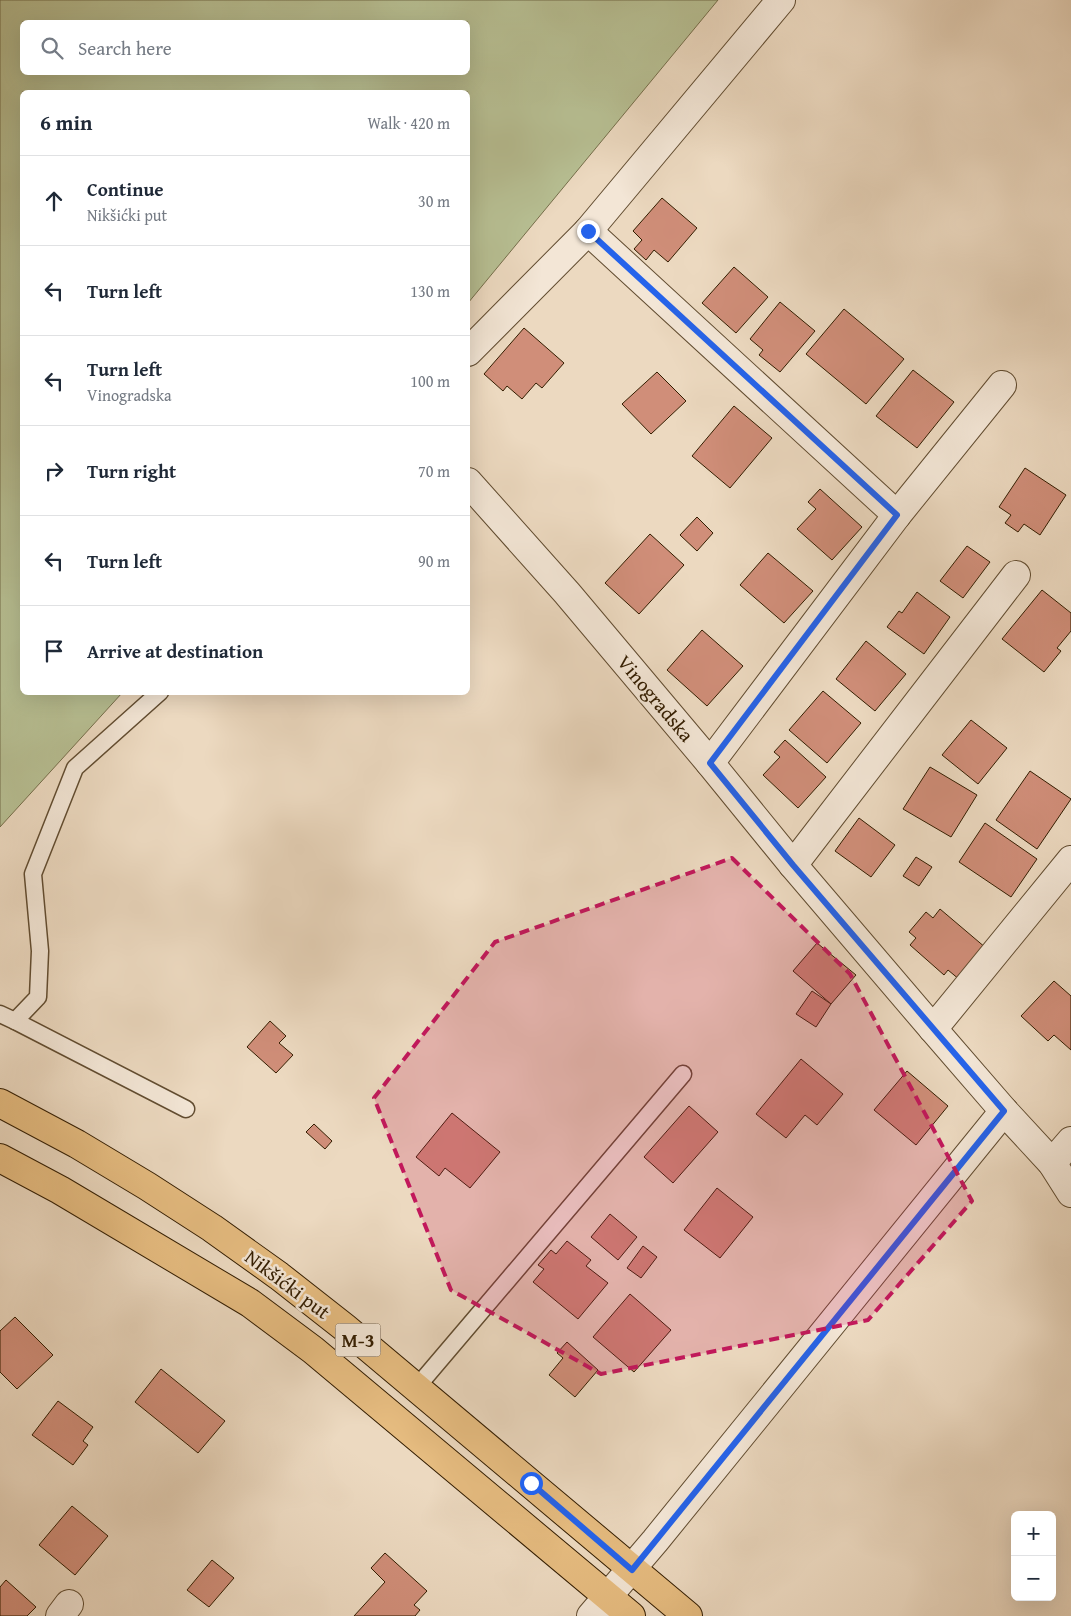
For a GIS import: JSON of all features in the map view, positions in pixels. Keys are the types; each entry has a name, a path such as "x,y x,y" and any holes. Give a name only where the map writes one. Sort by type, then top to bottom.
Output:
{"main road":[{"name":"Nikšićki put","path":"0,1103 112,1165 212,1228 306,1297 688,1616"},
{"path":"0,1158 60,1190 250,1303 313,1350 599,1606 631,1616"}],"street":[{"path":"470,350 588,231 781,0"},
{"path":"588,231 897,515"},
{"path":"710,763 897,515 1002,385"},
{"name":"Vinogradska","path":"470,484 567,593 793,865 933,1029 1052,1163 1071,1193"},
{"path":"793,865 1016,575"},
{"path":"933,1029 1071,860"},
{"path":"599,1606 632,1570 1004,1111"},
{"path":"1052,1163 1071,1142"}],"lane":[{"path":"16,1022 38,997 40,951 33,874 75,768 157,695"},
{"path":"0,1014 186,1109"},
{"path":"416,1388 682,1074"}],"highlighted area":[{"path":"732,858 850,974 972,1201 868,1320 601,1374 451,1290 374,1098 495,942"}],"green space":[{"path":"0,0 718,0 470,301 470,90 20,90 20,695 120,695 0,827"}],"building":[{"path":"662,198 697,228 668,262 654,250 646,260 634,249 642,240 633,231"},
{"path":"734,267 768,297 736,333 702,303"},
{"path":"780,302 815,331 780,372 759,355 763,350 750,339"},
{"path":"844,309 904,359 866,404 806,354"},
{"path":"524,328 564,363 542,388 536,383 522,399 507,386 503,391 484,374"},
{"path":"913,370 954,402 917,448 876,416"},
{"path":"657,372 686,401 651,434 622,404"},
{"path":"734,406 772,438 730,488 692,456"},
{"path":"1025,468 1066,495 1040,535 1024,524 1018,532 1005,523 1011,515 999,507"},
{"path":"820,489 862,527 832,560 797,529 816,509 808,502"},
{"path":"697,517 713,533 697,551 680,535"},
{"path":"650,534 684,565 639,614 605,583"},
{"path":"967,546 990,562 963,598 940,581"},
{"path":"768,553 813,591 784,623 740,585"},
{"path":"1042,590 1071,613 1071,631 1057,648 1061,651 1044,672 1002,639"},
{"path":"917,592 950,617 924,654 887,627 899,611 902,613"},
{"path":"702,630 743,666 707,706 667,670"},
{"path":"866,641 906,674 875,711 836,679"},
{"path":"823,691 861,723 827,763 789,730"},
{"path":"971,720 1007,748 978,784 942,755"},
{"path":"785,740 826,777 798,808 763,775 780,757 774,752"},
{"path":"930,767 977,795 951,837 903,809"},
{"path":"1030,771 1071,799 1037,849 996,820"},
{"path":"859,818 895,845 871,877 835,851"},
{"path":"985,823 1037,859 1011,897 959,862"},
{"path":"916,857 932,867 919,886 903,876"},
{"path":"940,909 986,948 960,980 948,970 944,975 910,945 916,938 909,932 926,912 933,918"},
{"path":"817,943 856,975 831,1004 793,971"},
{"path":"1054,981 1071,996 1071,1050 1054,1035 1048,1041 1021,1016"},
{"path":"812,991 831,1004 816,1027 796,1014"},
{"path":"270,1021 286,1036 279,1043 293,1055 276,1073 247,1047"},
{"path":"801,1059 843,1094 817,1125 805,1115 786,1138 756,1114"},
{"path":"907,1071 948,1106 916,1145 874,1110"},
{"path":"689,1106 718,1132 673,1183 644,1157"},
{"path":"452,1113 500,1152 470,1188 445,1168 439,1176 416,1157"},
{"path":"314,1124 332,1141 325,1149 306,1132"},
{"path":"717,1188 753,1217 720,1258 684,1230"},
{"path":"610,1214 637,1237 618,1260 591,1237"},
{"path":"567,1241 591,1260 586,1266 608,1283 578,1319 533,1282 544,1269 538,1265 551,1250 556,1254"},
{"path":"643,1246 657,1257 641,1278 627,1268"},
{"path":"630,1294 671,1330 634,1372 593,1337"},
{"path":"15,1317 53,1355 17,1389 0,1372 0,1331"},
{"path":"567,1342 598,1370 575,1397 549,1375 563,1358 557,1353"},
{"path":"161,1369 225,1421 198,1453 135,1402"},
{"path":"58,1401 93,1427 83,1441 88,1445 73,1465 32,1435"},
{"path":"72,1506 108,1536 75,1575 39,1545"},
{"path":"385,1553 427,1591 414,1605 420,1610 415,1616 354,1616 385,1582 371,1568"},
{"path":"212,1560 234,1578 209,1607 187,1590"},
{"path":"6,1580 36,1607 27,1616 0,1616 0,1587"}],"route":[{"path":"531,1483 632,1570 1004,1111 793,865 710,763 897,515 588,231"}]}
